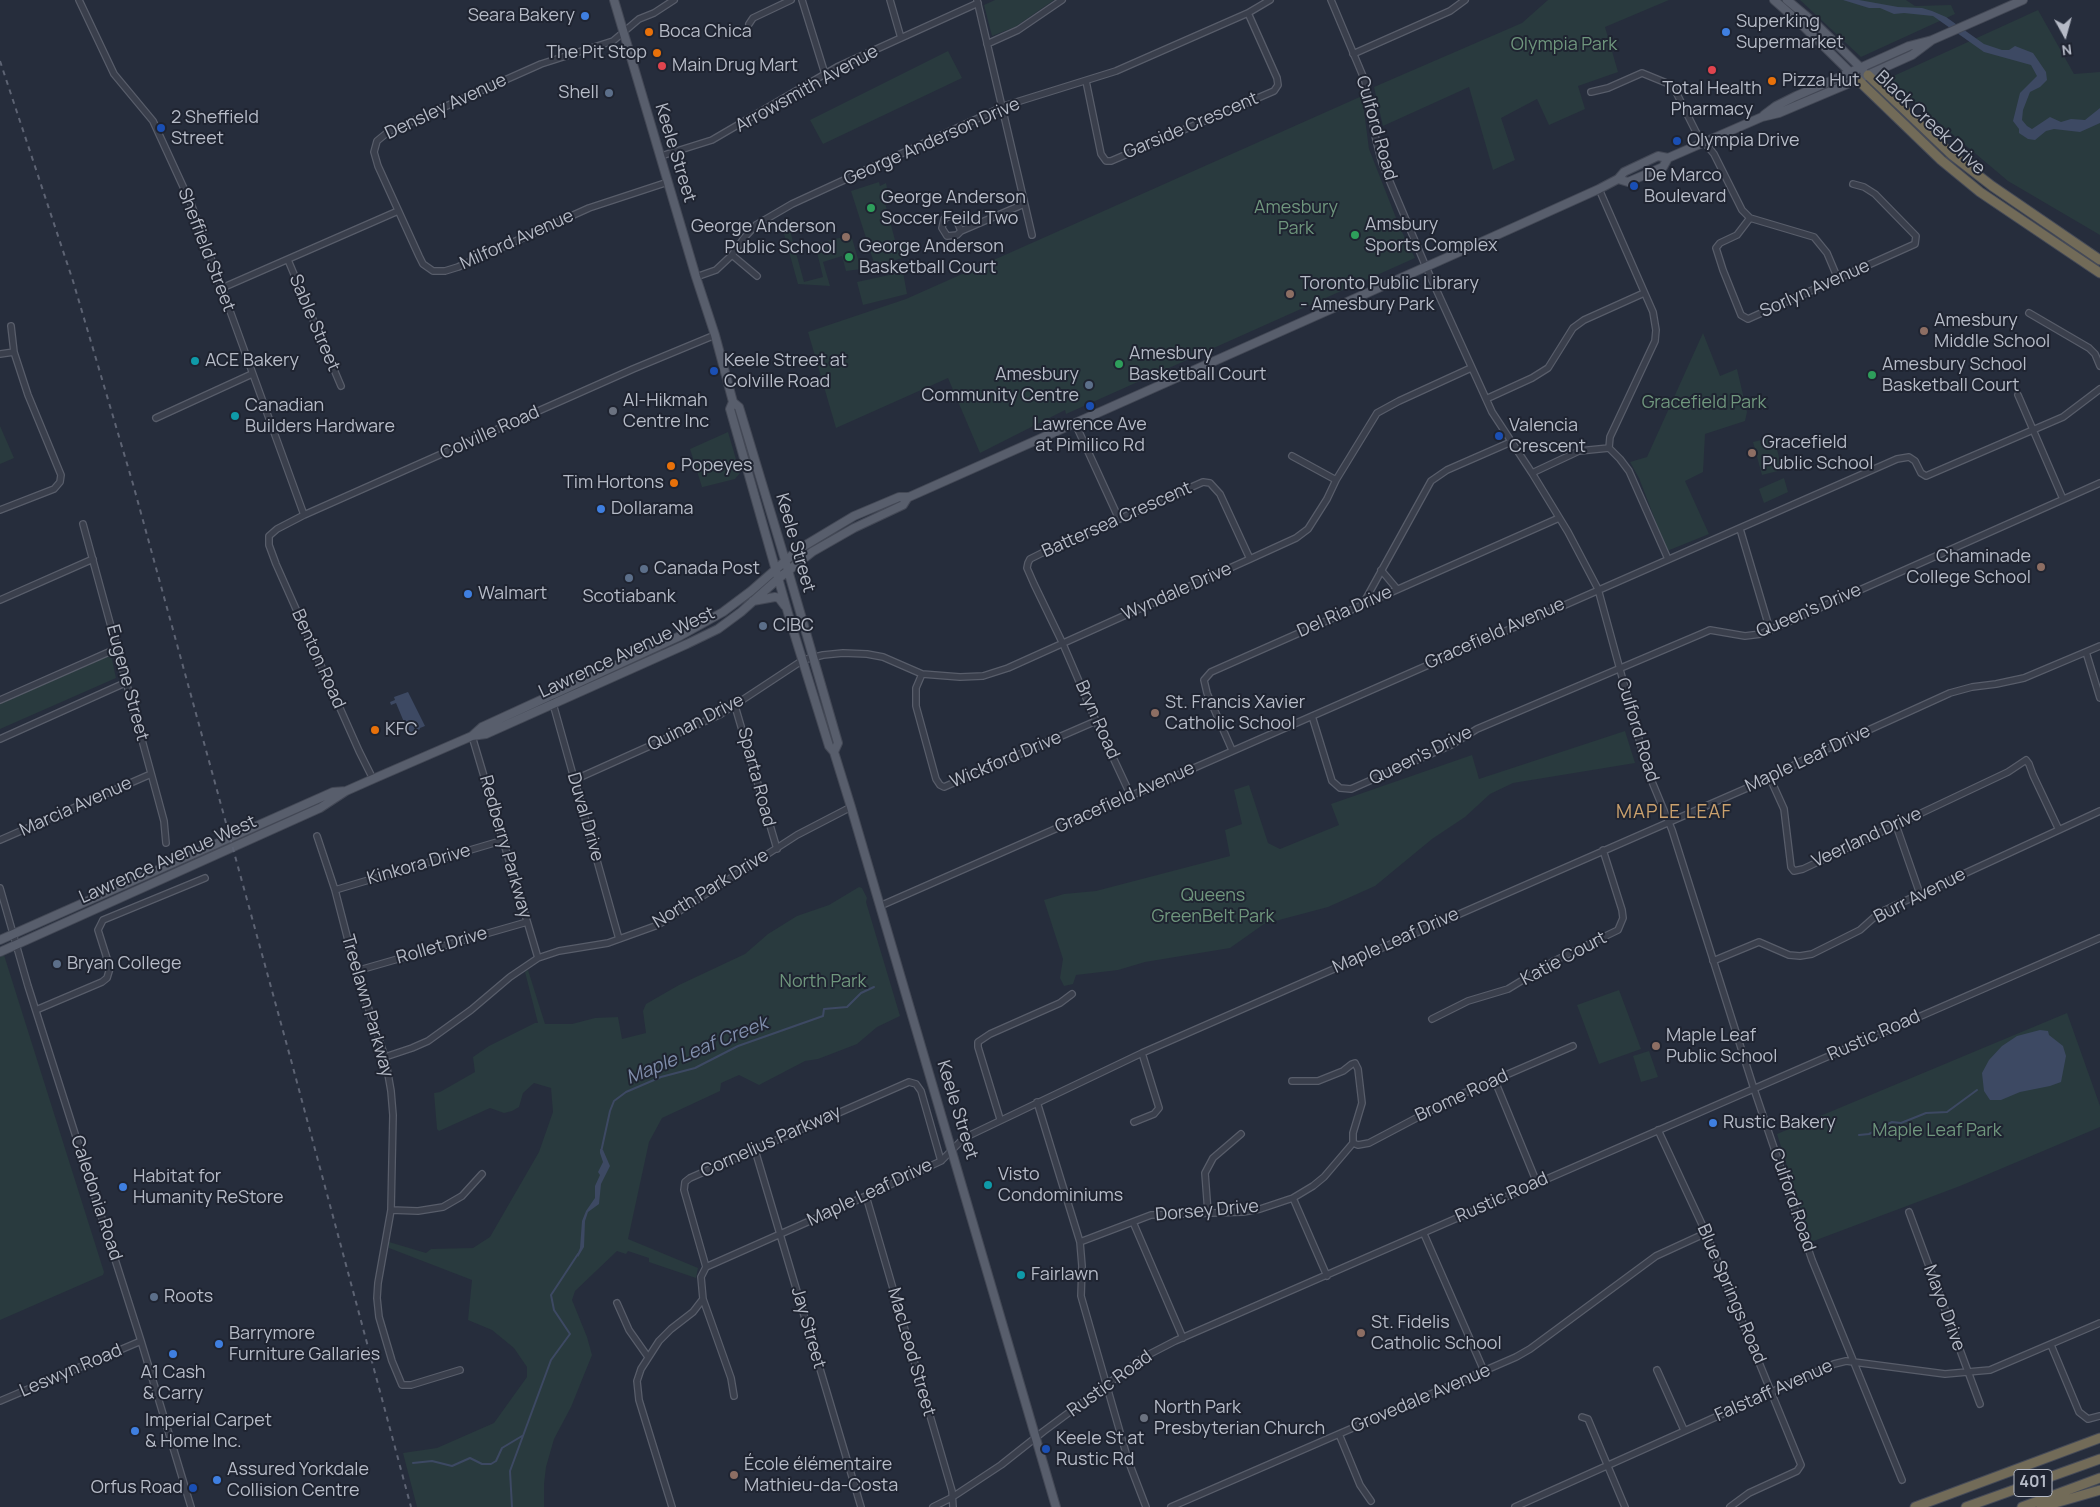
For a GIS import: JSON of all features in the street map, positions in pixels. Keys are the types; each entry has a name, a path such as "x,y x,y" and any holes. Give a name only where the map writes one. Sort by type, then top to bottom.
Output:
{"highway":[{"name":"Black Creek Drive","path":"1868,75 1952,155 1992,186 2100,260"},
{"name":"Black Creek Drive","path":"1858,80 1954,170 1987,196 2100,273"},
{"name":"401","path":"1915,1507 2100,1438"},
{"name":"401","path":"1966,1507 2100,1458"},
{"name":"401","path":"2022,1507 2100,1478"},
{"path":"2041,1507 2100,1490"}],"main road":[{"name":"Keele Street","path":"614,0 715,335 733,402 739,407 778,536 838,743 834,752"},
{"name":"Black Creek Drive","path":"1774,0 1858,80"},
{"name":"Black Creek Drive","path":"1788,0 1817,25 1868,75"},
{"name":"Lawrence Avenue West","path":"1762,117 1776,106 1796,96 1909,46 1947,34 2023,0"},
{"name":"Lawrence Avenue West","path":"1618,179 1628,182 1648,174 1663,166 1668,158 1762,117 1779,113 1858,80 1912,55 1932,40"},
{"name":"Lawrence Avenue West","path":"472,736 482,727 680,636 723,612 751,591 785,560 854,516 900,497 908,497 1239,348 1426,267 1599,189 1618,179 1624,172 1642,163 1658,156 1668,158"},
{"name":"Keele Street","path":"733,402 730,409 787,607 829,746 834,752 851,806 1056,1507"},
{"path":"750,479 760,476"},
{"name":"Lawrence Avenue West","path":"0,952 320,808 346,791 472,736 486,734 718,629 812,552 854,528 903,505 908,497"},
{"path":"778,536 786,546 799,550"},
{"path":"752,601 771,597 779,598 787,607"},
{"path":"680,636 687,644"},
{"name":"Lawrence Avenue West","path":"0,940 332,792 346,791"}],"street":[{"name":"Sheffield Street","path":"79,0 114,74 143,108 160,134 193,209 304,515"},
{"name":"Densley Avenue","path":"398,211 374,152 380,137 541,64 613,40 638,20 654,13 674,0"},
{"path":"749,24 754,18 791,0"},
{"path":"802,0 825,74"},
{"path":"890,0 901,38"},
{"path":"987,44 1018,30 1062,0"},
{"name":"George Anderson Drive","path":"696,277 716,270 732,255 744,238 765,218 1001,108 1116,71 1248,13 1270,0"},
{"name":"Culford Road","path":"1331,0 1365,82 1382,163 1471,368 1486,400 1568,532 1598,589 1648,772 1688,876 1754,1089 1812,1260 1902,1480"},
{"path":"1353,54 1450,11 1465,0"},
{"path":"978,2 1001,108 1032,235"},
{"name":"Arrowsmith Avenue","path":"661,156 712,140 859,56 978,2"},
{"name":"Garside Crescent","path":"1086,81 1099,150 1102,158 1106,161 1111,161 1274,91 1278,85 1277,78 1248,13"},
{"path":"1591,92 1608,88 1642,74 1669,84 1676,92 1696,132 1714,154 1737,203 1750,218 1814,237 1827,253 1838,279"},
{"path":"1642,163 1648,174"},
{"name":"Milford Avenue","path":"398,211 423,264 433,271 445,271 589,208 668,182"},
{"name":"Sorlyn Avenue","path":"1750,218 1737,235 1720,242 1716,248 1723,270 1745,318 1752,318 1914,244 1916,236 1873,193 1864,187 1853,184"},
{"path":"1599,189 1655,315 1656,340 1610,437 1609,448"},
{"path":"961,231 1024,204"},
{"path":"222,288 398,211"},
{"path":"732,255 757,276"},
{"name":"Sable Street","path":"288,260 341,386"},
{"path":"1486,400 1548,368 1574,328 1584,320 1644,292"},
{"path":"2029,313 2089,348 2095,354 2100,366"},
{"path":"0,510 57,487 60,478 60,473 40,426 14,352 11,326"},
{"name":"Colville Road","path":"269,536 277,529 304,515 626,372 715,335"},
{"path":"0,354 14,352"},
{"name":"Wyndale Drive","path":"812,658 843,653 867,654 883,657 922,674 960,677 983,676 1008,668 1063,644 1296,538 1308,530 1377,414 1399,401 1471,368"},
{"path":"156,418 252,374"},
{"name":"Gracefield Avenue","path":"880,906 1896,459 1909,457 1915,461 1921,473 1926,476 2072,411 2100,389"},
{"path":"2018,395 2063,499"},
{"path":"1075,423 1119,519"},
{"path":"1363,604 1430,481 1447,470 1511,442"},
{"path":"1532,473 1579,451 1609,448"},
{"path":"1609,448 1629,472 1668,559"},
{"path":"1292,456 1336,480"},
{"name":"Battersea Crescent","path":"1063,644 1027,568 1030,559 1042,553 1203,482 1210,483 1220,494 1250,559"},
{"name":"Queen's Drive","path":"1312,716 1332,780 1340,788 1349,789 1451,745 1477,729 1710,630 1753,636 1770,630 2100,483"},
{"name":"Del Ria Drive","path":"1232,750 1207,693 1204,680 1207,675 1559,518"},
{"name":"Eugene Street","path":"83,524 164,821 166,843"},
{"path":"1740,529 1770,630"},
{"name":"Benton Road","path":"269,536 269,545 276,564 373,779"},
{"path":"0,600 93,559"},
{"path":"1381,570 1397,589"},
{"name":"Bryn Road","path":"1063,644 1096,721 1132,796"},
{"name":"Maple Leaf Drive","path":"706,1267 940,1161 964,1138 1000,1119 1142,1053 1770,778 1807,758 1950,693 1972,687 2024,678 2100,646"},
{"path":"0,700 118,648"},
{"path":"2086,652 2100,698"},
{"name":"Quinan Drive","path":"574,780 735,706 803,660 812,658"},
{"name":"Wickford Drive","path":"922,674 916,688 916,706 936,779 944,787 1096,721"},
{"path":"0,739 127,682"},
{"name":"Duval Drive","path":"551,695 619,939"},
{"name":"Sparta Road","path":"735,706 777,849"},
{"name":"Redberry Parkway","path":"472,736 538,958"},
{"name":"Veerland Drive","path":"1770,778 1784,809 1791,867 1794,871 1803,869 2008,772 2026,760 2058,830"},
{"name":"Marcia Avenue","path":"0,840 151,774"},
{"name":"North Park Drive","path":"385,1057 428,1041 538,958 559,951 619,939 658,925 815,824 851,806"},
{"name":"Burr Avenue","path":"1713,961 1760,942 1789,955 1812,954 1855,933 1879,913 2100,811"},
{"path":"1896,825 1920,894"},
{"name":"Treelawn Parkway","path":"317,836 335,890 356,971 385,1057 394,1115 391,1210 377,1298 379,1317 399,1381 402,1385 411,1385 460,1370"},
{"name":"Kinkora Drive","path":"335,890 504,840"},
{"name":"Katie Court","path":"1432,1019 1468,1001 1508,989 1554,961 1618,930 1623,918 1622,910 1603,850"},
{"path":"36,1010 103,982 107,978 110,968 98,930 102,920 205,878"},
{"name":"Caledonia Road","path":"0,888 36,1010 192,1507"},
{"name":"Rollet Drive","path":"356,971 527,922"},
{"name":"Rustic Road","path":"933,1507 951,1498 1001,1465 1144,1357 1183,1338 2100,938"},
{"path":"1000,1119 978,1042 990,1034 1060,1003 1072,994"},
{"name":"Brome Road","path":"1353,1143 1358,1145 1369,1143 1462,1094 1573,1046"},
{"path":"1134,1122 1154,1114 1159,1108 1142,1053"},
{"name":"Dorsey Drive","path":"1080,1242 1151,1215 1163,1213 1251,1211 1293,1198 1324,1177 1353,1143 1353,1133 1360,1112 1362,1097 1358,1069 1355,1064 1352,1064 1343,1071 1318,1081 1292,1082"},
{"path":"1495,1080 1538,1183"},
{"name":"Cornelius Parkway","path":"734,1396 731,1378 703,1299 701,1277 706,1267 683,1185 690,1178 899,1086 909,1082 916,1084"},
{"name":"Keele Street","path":"916,1084 921,1092 940,1161"},
{"path":"1037,1102 1080,1242 1082,1266 1081,1296 1128,1460 1146,1507"},
{"name":"Blue Springs Road","path":"1658,1130 1706,1233 1801,1465 1800,1469 1749,1493 1730,1507"},
{"path":"1208,1213 1205,1173 1213,1158 1242,1134"},
{"name":"Jay Street","path":"755,1150 861,1507"},
{"path":"391,1210 418,1211 443,1207 462,1196 482,1174"},
{"name":"MacLeod Street","path":"866,1196 952,1491 952,1507"},
{"path":"1293,1198 1327,1276"},
{"name":"Mayo Drive","path":"1909,1212 1980,1404"},
{"path":"1133,1222 1183,1338"},
{"name":"Grovedale Avenue","path":"1171,1507 1484,1371 1530,1349 1656,1256 1706,1233"},
{"path":"1424,1234 1484,1371"},
{"path":"672,1507 636,1381 641,1369 665,1335 693,1312 703,1299"},
{"path":"617,1303 629,1330 648,1358"},
{"name":"Falstaff Avenue","path":"1515,1507 1834,1364 1846,1361 1945,1374 1990,1370 2100,1323"},
{"name":"Leswyn Road","path":"0,1401 141,1341"},
{"path":"2051,1344 2079,1412 2088,1419 2100,1416"},
{"path":"1657,1370 1684,1430"},
{"path":"1582,1417 1588,1419 1625,1507"},
{"path":"1339,1434 1360,1485 1371,1501"}],"green space":[{"path":"995,0 1054,0 1015,27 992,36 984,5"},
{"name":"Olympia Park","path":"1548,0 1669,0 1605,27 1618,72 1578,86 1585,109 1549,125 1537,99 1501,118 1515,160 1493,170 1469,87 1383,126 1374,87 1522,23"},
{"path":"1800,0 1906,0 1915,6 1951,5 1955,14 1861,57"},
{"path":"2038,10 2074,74 2100,72 2100,235 2008,181 1887,79"},
{"path":"948,51 962,78 823,144 810,120"},
{"name":"Amesbury Park","path":"1362,96 1369,149 1400,228 1415,258 1066,414 1065,410 980,453 948,378 836,428 808,332 906,299"},
{"name":"George Anderson Soccer Feild Two","path":"879,182 880,186 886,183 888,193 884,199 896,244 902,242 906,246 909,256 875,266 851,191"},
{"path":"789,227 804,282 823,277 815,244 851,235 861,269 846,271 842,256 823,262 830,286 798,284 783,230"},
{"path":"903,272 907,294 863,305 857,282"},
{"name":"Gracefield Park","path":"1703,333 1720,376 1737,369 1747,412 1745,421 1705,434 1703,472 1685,481 1709,534 1667,551 1639,478 1630,462 1647,457"},
{"path":"0,426 14,458 0,464"},
{"path":"728,432 740,473 735,479 699,488 702,487 690,449"},
{"path":"1774,437 1782,470 1762,475 1753,442"},
{"path":"1784,478 1788,492 1764,503 1759,489"},
{"path":"111,655 116,678 0,729 0,704"},
{"name":"Queens GreenBelt Park","path":"1625,731 1635,763 1513,783 1490,794 1465,817 1432,839 1375,886 1328,907 1264,924 1230,948 1145,962 1118,970 1076,975 1073,984 1064,986 1060,978 1063,959 1044,900 1064,894 1096,891 1230,856 1225,830 1242,824 1234,790 1249,785 1268,843 1280,849 1339,825 1331,804 1472,755 1479,779"},
{"name":"North Park","path":"859,887 862,888 867,898 866,902 900,1016 877,1027 857,1044 818,1059 805,1061 759,1085 739,1075 721,1083 720,1091 662,1118 649,1142 628,1239 698,1268 696,1278 649,1262 649,1258 628,1251 626,1254 617,1251 575,1291 572,1300 592,1355 571,1407 554,1439 546,1467 544,1507 417,1507 403,1453 437,1448 494,1423 527,1377 527,1367 514,1348 492,1330 468,1320 472,1280 389,1248 389,1242 426,1253 431,1249 473,1248 490,1237 539,1152 553,1112 551,1088 534,1083 523,1093 519,1107 512,1111 504,1113 490,1108 439,1131 437,1129 434,1093 440,1092 475,1072 473,1057 489,1046 538,1023 525,972 528,970 545,1024 572,1024 595,1018 618,1017 622,1039 646,1033 643,1011 646,1004 679,985 745,954 768,934 797,916 829,905"},
{"path":"4,955 104,1272 103,1275 0,1320 0,957"},
{"path":"1619,990 1641,1049 1599,1064 1577,1005"},
{"name":"Maple Leaf Park","path":"2067,1013 2100,1106 2100,1127 1960,1186 1811,1242 1777,1134"},
{"path":"1649,1051 1658,1077 1641,1082 1633,1056"}],"water":[{"path":"1843,0 1859,0 1898,7 1922,8 1946,17 1984,44 2002,50 2009,50 2015,46 2033,53 2046,72 2047,80 2040,87 2030,92 2023,110 2022,120 2032,129 2050,117 2061,122 2071,119 2085,120 2100,108 2100,123 2080,132 2054,129 2046,131 2035,140 2028,139 2019,133 2019,129 2013,121 2020,93 2037,76 2031,65 1984,52 1933,16 1904,13 1894,14 1880,8 1869,8"},
{"path":"408,692 425,726 420,728 418,733 414,731 409,734 396,703 391,705 390,702 395,700 394,697"},
{"path":"2040,1030 2048,1031 2049,1035 2063,1046 2066,1056 2061,1082 2020,1092 2001,1100 1990,1100 1984,1091 1982,1073 1989,1060 2002,1046 2017,1036"},
{"path":"600,1149 603,1150 610,1166 601,1184 599,1204 588,1212 585,1221 584,1247 578,1257 582,1221 595,1198 595,1186 600,1175 598,1172 603,1162"}],"waterway":[{"name":"Maple Leaf Creek","path":"601,1152 614,1101 626,1092 661,1077 695,1068 738,1046 823,1016 824,1009 847,1007 861,993 874,987"},
{"path":"1859,1135 1869,1134 1892,1122 1901,1123 1926,1113 1947,1112 1977,1090"},
{"name":"Maple Leaf Creek","path":"512,1507 510,1471 551,1360 570,1334 554,1310 551,1295 578,1254"},
{"path":"413,1463 432,1461 452,1466 470,1458 482,1464 491,1464 496,1461 502,1448 522,1436"}],"railway":[{"path":"0,61 73,281 133,484 411,1507"}],"place":[{"name":"Seara Bakery","path":"585,16"},
{"name":"Boca Chica","path":"649,32"},
{"name":"Superking Supermarket","path":"1726,32"},
{"name":"The Pit Stop","path":"657,53"},
{"name":"Main Drug Mart","path":"662,66"},
{"name":"Total Health Pharmacy","path":"1712,70"},
{"name":"Pizza Hut","path":"1772,81"},
{"name":"Shell","path":"609,93"},
{"name":"2 Sheffield Street","path":"161,128"},
{"name":"Olympia Drive","path":"1677,141"},
{"name":"De Marco Boulevard","path":"1634,186"},
{"name":"George Anderson Soccer Feild Two","path":"871,208"},
{"name":"Amsbury Sports Complex","path":"1355,235"},
{"name":"George Anderson Public School","path":"846,237"},
{"name":"George Anderson Basketball Court","path":"849,257"},
{"name":"Toronto Public Library - Amesbury Park","path":"1290,294"},
{"name":"Amesbury Middle School","path":"1924,331"},
{"name":"ACE Bakery","path":"195,361"},
{"name":"Amesbury Basketball Court","path":"1119,364"},
{"name":"Keele Street at Colville Road","path":"714,371"},
{"name":"Amesbury School Basketball Court","path":"1872,375"},
{"name":"Amesbury Community Centre","path":"1089,385"},
{"name":"Lawrence Ave at Pimilico Rd","path":"1090,406"},
{"name":"Al-Hikmah Centre Inc","path":"613,411"},
{"name":"Canadian Builders Hardware","path":"235,416"},
{"name":"Valencia Crescent","path":"1499,436"},
{"name":"Gracefield Public School","path":"1752,453"},
{"name":"Popeyes","path":"671,466"},
{"name":"Tim Hortons","path":"674,483"},
{"name":"Dollarama","path":"601,509"},
{"name":"Chaminade College School","path":"2041,567"},
{"name":"Canada Post","path":"644,569"},
{"name":"Scotiabank","path":"629,578"},
{"name":"Walmart","path":"468,594"},
{"name":"CIBC","path":"763,626"},
{"name":"St. Francis Xavier Catholic School","path":"1155,713"},
{"name":"KFC","path":"375,730"},
{"name":"Bryan College","path":"57,964"},
{"name":"Maple Leaf Public School","path":"1656,1046"},
{"name":"Rustic Bakery","path":"1713,1123"},
{"name":"Visto Condominiums","path":"988,1185"},
{"name":"Habitat for Humanity ReStore","path":"123,1187"},
{"name":"Fairlawn","path":"1021,1275"},
{"name":"Roots","path":"154,1297"},
{"name":"St. Fidelis Catholic School","path":"1361,1333"},
{"name":"Barrymore Furniture Gallaries","path":"219,1344"},
{"name":"A1 Cash & Carry","path":"173,1354"},
{"name":"North Park Presbyterian Church","path":"1144,1418"},
{"name":"Imperial Carpet & Home Inc.","path":"135,1431"},
{"name":"Keele St at Rustic Rd","path":"1046,1449"},
{"name":"École élémentaire Mathieu-da-Costa","path":"734,1475"},
{"name":"Assured Yorkdale Collision Centre","path":"217,1480"},
{"name":"Orfus Road","path":"193,1488"}],"district":[{"name":"MAPLE LEAF","path":"1674,813"}]}
